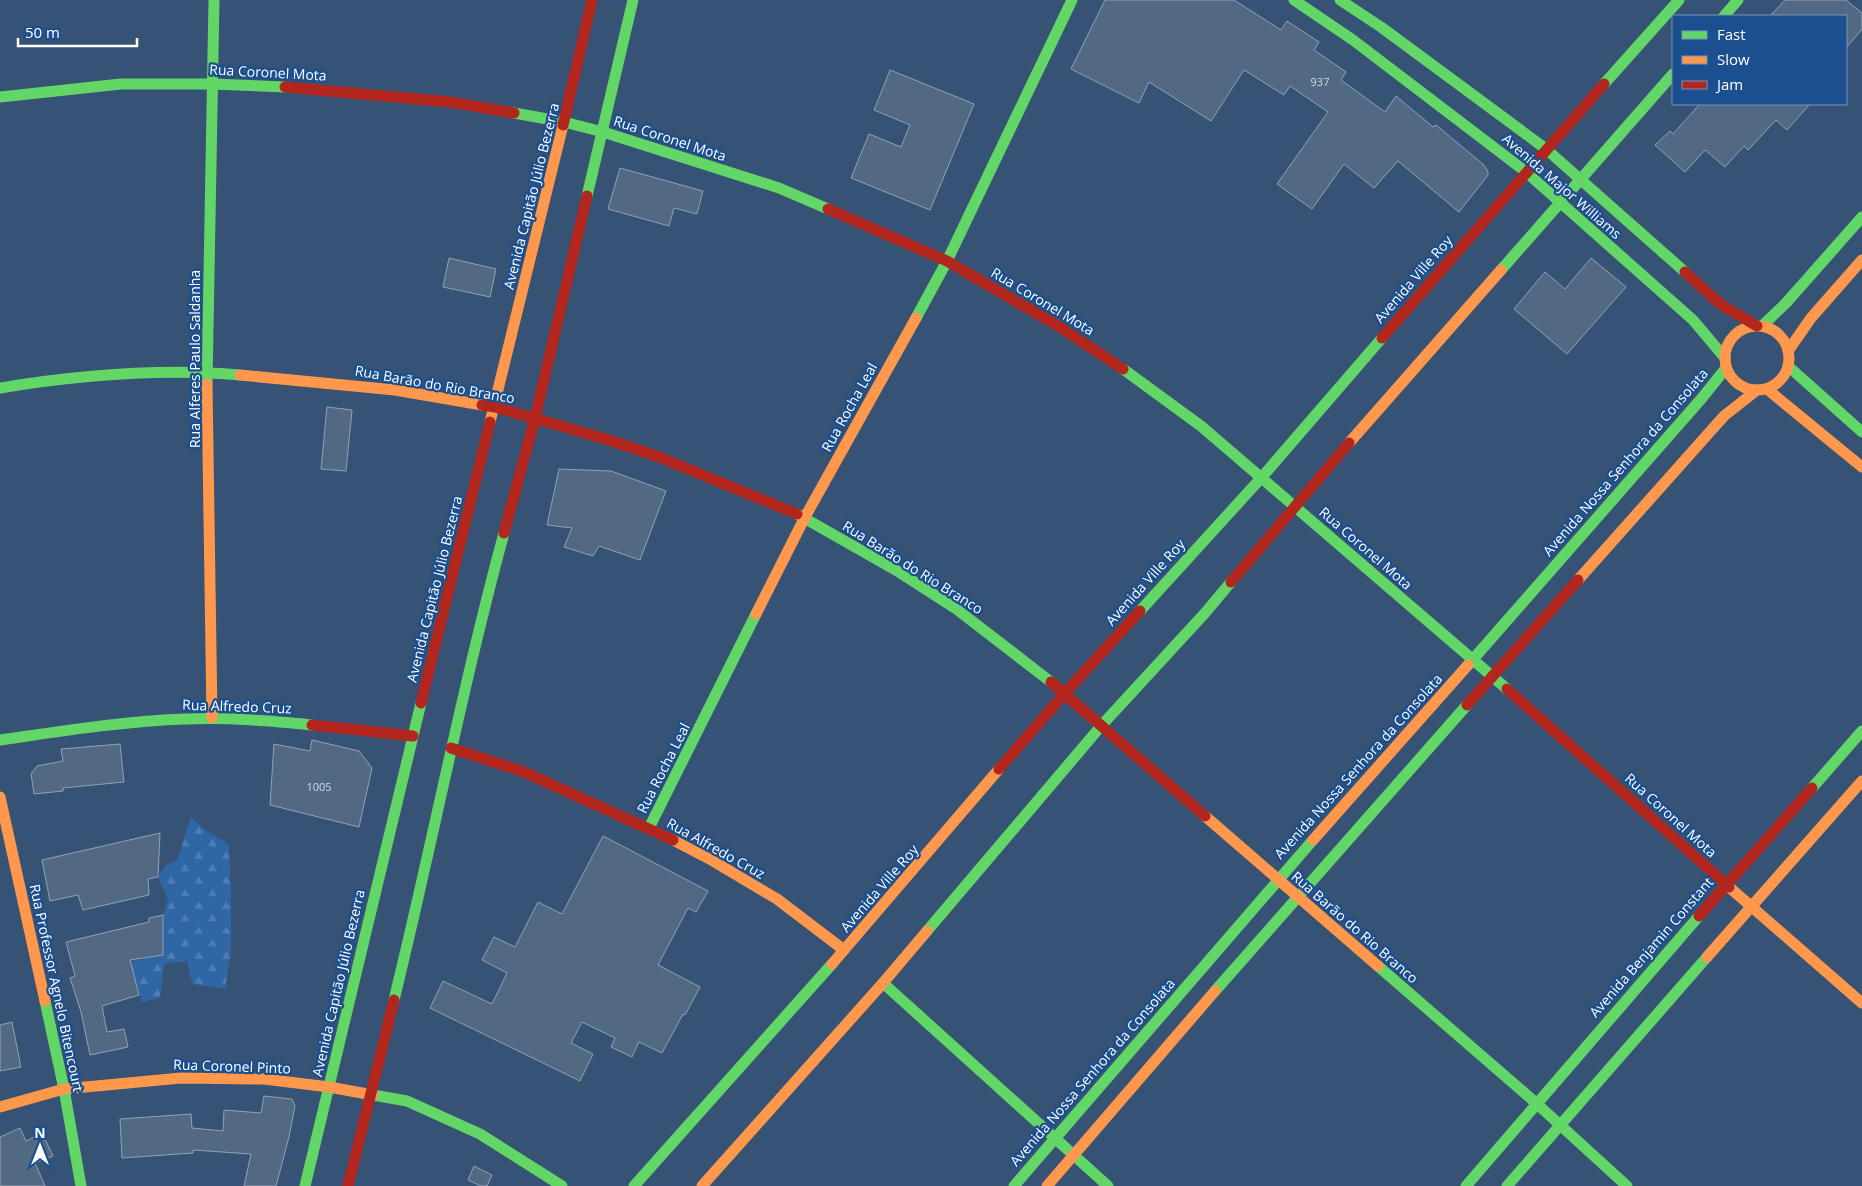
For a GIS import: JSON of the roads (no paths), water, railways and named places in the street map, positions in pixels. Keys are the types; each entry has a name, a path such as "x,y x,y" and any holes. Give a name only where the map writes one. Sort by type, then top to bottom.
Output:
{"main road":[{"name":"Rua Alferes Paulo Saldanha","path":"212,718 207,372 214,0"},
{"name":"Avenida Capitão Júlio Bezerra","path":"305,1186 592,0"},
{"path":"348,1186 406,951 488,592 535,418 633,0"},
{"name":"Rua Rocha Leal","path":"649,828 805,518 947,261 1072,0"},
{"name":"Avenida Major Williams","path":"1294,0 1354,40 1526,172 1692,320 1725,363"},
{"name":"Avenida Major Williams","path":"1340,0 1381,27 1546,149 1678,269 1720,304 1759,326"},
{"name":"Avenida Ville Roy","path":"634,1186 844,950 1065,692 1262,477 1546,149 1679,0"},
{"path":"1725,15 1738,0"},
{"path":"702,1186 883,983 1101,726 1205,613 1294,506 1672,75"},
{"name":"Rua Coronel Mota","path":"0,97 121,84 212,84 302,88 450,102 564,122 603,132 779,188 947,261 1058,326 1128,372 1201,426 1493,677 1862,1003"},
{"path":"1759,326 1786,303 1862,217"},
{"path":"1788,350 1811,318 1862,260"},
{"path":"1047,1186 1298,896 1724,416 1762,390 1777,384 1788,366 1788,350 1779,334 1771,329 1759,326 1738,332 1726,348 1725,363 1730,377 1747,389 1762,390 1862,467"},
{"name":"Avenida Nossa Senhora da Consolata","path":"1014,1186 1277,880 1473,660 1702,398 1725,363"},
{"path":"1788,366 1862,432"},
{"name":"Rua Barão do Rio Branco","path":"0,388 128,374 207,372 297,379 395,390 495,407 609,440 659,457 805,518 899,572 955,608 1065,692 1101,726 1277,880 1298,896 1536,1103 1560,1127 1627,1186"},
{"name":"Rua Alfredo Cruz","path":"0,740 111,724 212,718 306,724 413,736"},
{"name":"Avenida Benjamin Constant","path":"1466,1186 1726,884 1862,730"},
{"name":"Rua Alfredo Cruz","path":"451,748 524,772 649,828 713,861 777,899 844,950"},
{"path":"1507,1186 1862,780"},
{"name":"Rua Professor Agnelo Bitencourt","path":"0,797 64,1090 81,1186"},
{"path":"883,983 1108,1186"},
{"name":"Rua Coronel Pinto","path":"0,1107 64,1090 181,1078 264,1079 329,1087 371,1093 407,1101 480,1134 562,1186"}]}
